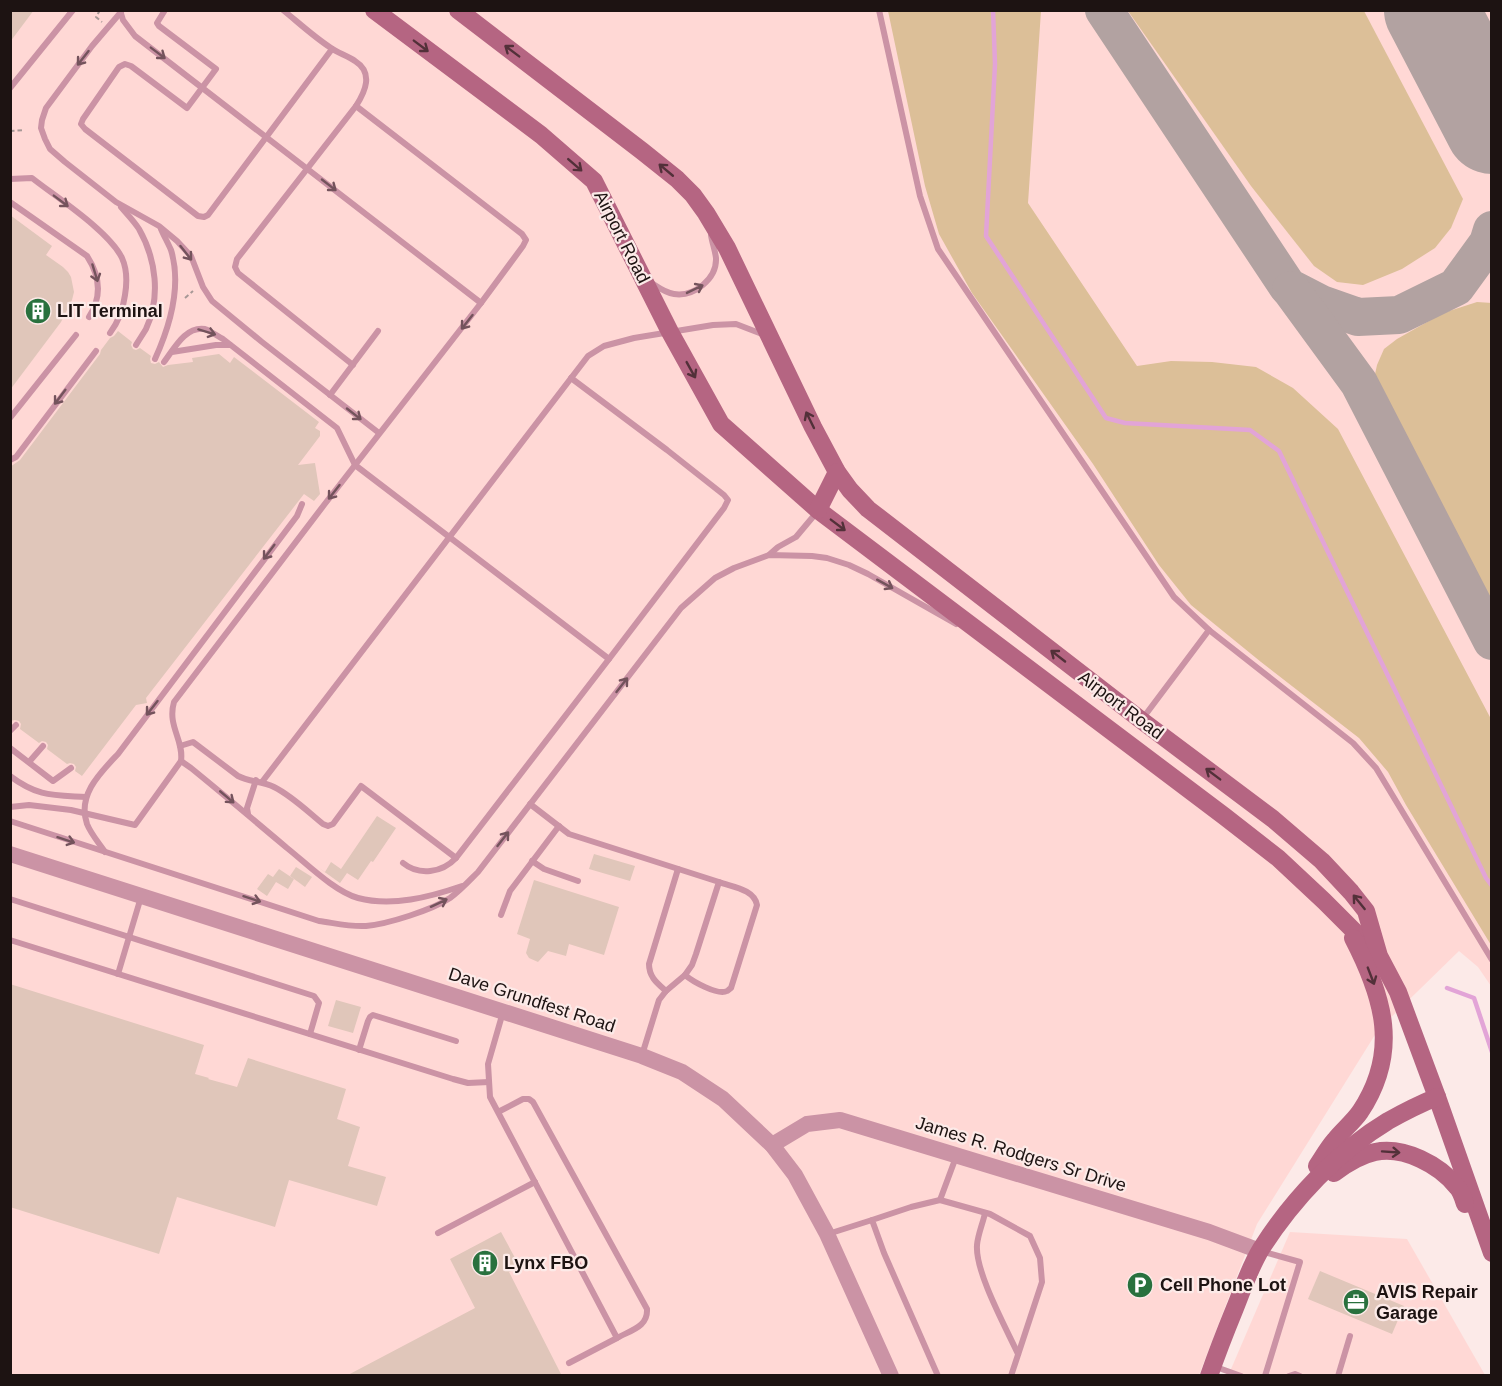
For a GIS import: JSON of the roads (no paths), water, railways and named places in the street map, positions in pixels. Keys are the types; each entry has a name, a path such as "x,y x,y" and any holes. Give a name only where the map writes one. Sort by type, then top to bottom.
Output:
{"main road":[{"name":"Airport Road","path":"374,10 541,135 594,181 669,332 721,424 818,510 1278,858 1379,956 1398,992 1491,1253"},
{"name":"Airport Road","path":"458,10 650,157 693,195 727,248 813,428 837,472 868,509 1273,819 1322,861 1366,911 1379,956"},
{"path":"818,510 837,472"},
{"path":"1210,1371 1246,1279 1260,1251 1335,1140 1358,1115 1376,1082 1382,1063 1384,1024 1381,1005 1368,967 1346,923"},
{"path":"1288,1210 1338,1157 1386,1122 1437,1097"},
{"path":"1288,1210 1336,1171 1363,1155 1377,1151 1404,1153 1432,1164 1458,1187 1491,1262"}],"street":[{"name":"Dave Grundfest Road","path":"10,854 642,1056 682,1072 723,1099 772,1145 795,1175 828,1234 891,1376"},
{"name":"James R. Rodgers Sr Drive","path":"772,1145 807,1124 840,1120 1209,1232 1260,1251"}],"lane":[{"path":"10,88 73,10"},
{"path":"165,10 158,20 159,26 216,69 187,108 131,66 125,64 120,67 81,124 84,129 198,216 204,218 332,49"},
{"path":"283,10 332,49 361,66 366,79 366,87 364,95 356,106 237,259 235,267 238,273 353,365"},
{"path":"879,10 920,196 938,249 1174,597 1209,630 1353,743 1376,768 1491,960"},
{"path":"120,11 123,20 135,36 481,303"},
{"path":"120,11 46,108 41,128 50,149 119,204 159,226 191,256 203,287 212,301 379,433"},
{"path":"10,807 29,805 85,813 135,825 181,761 182,755 172,720 174,702 481,303 526,240 522,234 356,106"},
{"path":"10,179 32,178 97,228 122,258 126,274 126,292 117,324 110,333"},
{"path":"10,202 87,256 94,266 98,278 98,290 96,304 89,317"},
{"path":"119,204 138,227 151,258 155,276 152,310 146,329 136,345"},
{"path":"642,277 662,290 674,294 684,294 707,282 714,269 716,258 706,213"},
{"path":"155,359 165,336 174,297 174,268 171,250 159,226"},
{"path":"249,815 247,808 259,781 588,356 604,346 634,338 713,325 736,324 771,338"},
{"path":"164,362 186,334 195,329 206,329 223,339 337,428 355,465 609,659"},
{"path":"330,395 378,332"},
{"path":"10,418 76,334"},
{"path":"171,352 231,345"},
{"path":"10,460 15,457 96,351"},
{"path":"403,863 413,869 433,871 450,864 456,858 728,500 667,450 571,378"},
{"path":"105,852 86,822 86,797 99,775 118,754 297,516 302,504"},
{"path":"10,821 319,921 365,926 386,923 416,913 449,898 478,872 681,608 715,578 769,555 796,537 818,510"},
{"path":"769,555 812,556 849,565 1016,659"},
{"path":"1141,720 1209,630"},
{"path":"10,731 16,725"},
{"path":"180,746 193,742 238,776 259,781 279,790 328,826 333,824 361,786 456,858"},
{"path":"29,762 43,746"},
{"path":"10,748 53,781 71,768"},
{"path":"181,761 326,880 350,896 371,901 399,901 439,894 466,885"},
{"path":"10,776 43,794 86,797"},
{"path":"530,804 569,834 749,892 754,896 757,905 731,988 723,992 696,983 685,975"},
{"path":"501,915 510,891 559,826"},
{"path":"532,861 578,881"},
{"path":"666,991 651,977 649,964 678,869"},
{"path":"642,1056 659,1000 692,965 719,882"},
{"path":"118,974 141,896"},
{"path":"10,899 314,996 319,1004 310,1034"},
{"path":"10,940 458,1081 489,1082"},
{"path":"504,1012 488,1064 490,1097 617,1338"},
{"path":"359,1050 368,1021 374,1015 456,1041"},
{"path":"498,1112 524,1099 533,1102 647,1309 647,1317 643,1324 569,1363"},
{"path":"940,1200 957,1155"},
{"path":"438,1233 535,1182"},
{"path":"828,1234 940,1200 985,1213 1030,1236 1040,1258 1042,1282 1011,1376"},
{"path":"985,1213 977,1244 978,1258 986,1285 1019,1355"},
{"path":"872,1220 884,1253 938,1376"},
{"path":"1260,1251 1300,1262 1265,1376"},
{"path":"1338,1376 1350,1336"},
{"path":"1210,1371 1241,1376"},
{"path":"1289,1376 1295,1374 1300,1376"}],"waterway":[{"path":"993,10 995,64 986,236 1106,418 1125,423 1250,430 1279,451 1486,878 1492,886"},
{"path":"1447,988 1474,998 1492,1052"}],"place":[{"name":"LIT Terminal","path":"38,311"},
{"name":"Lynx FBO","path":"485,1263"},
{"name":"Cell Phone Lot","path":"1140,1285"},
{"name":"AVIS Repair Garage","path":"1356,1302"}]}
